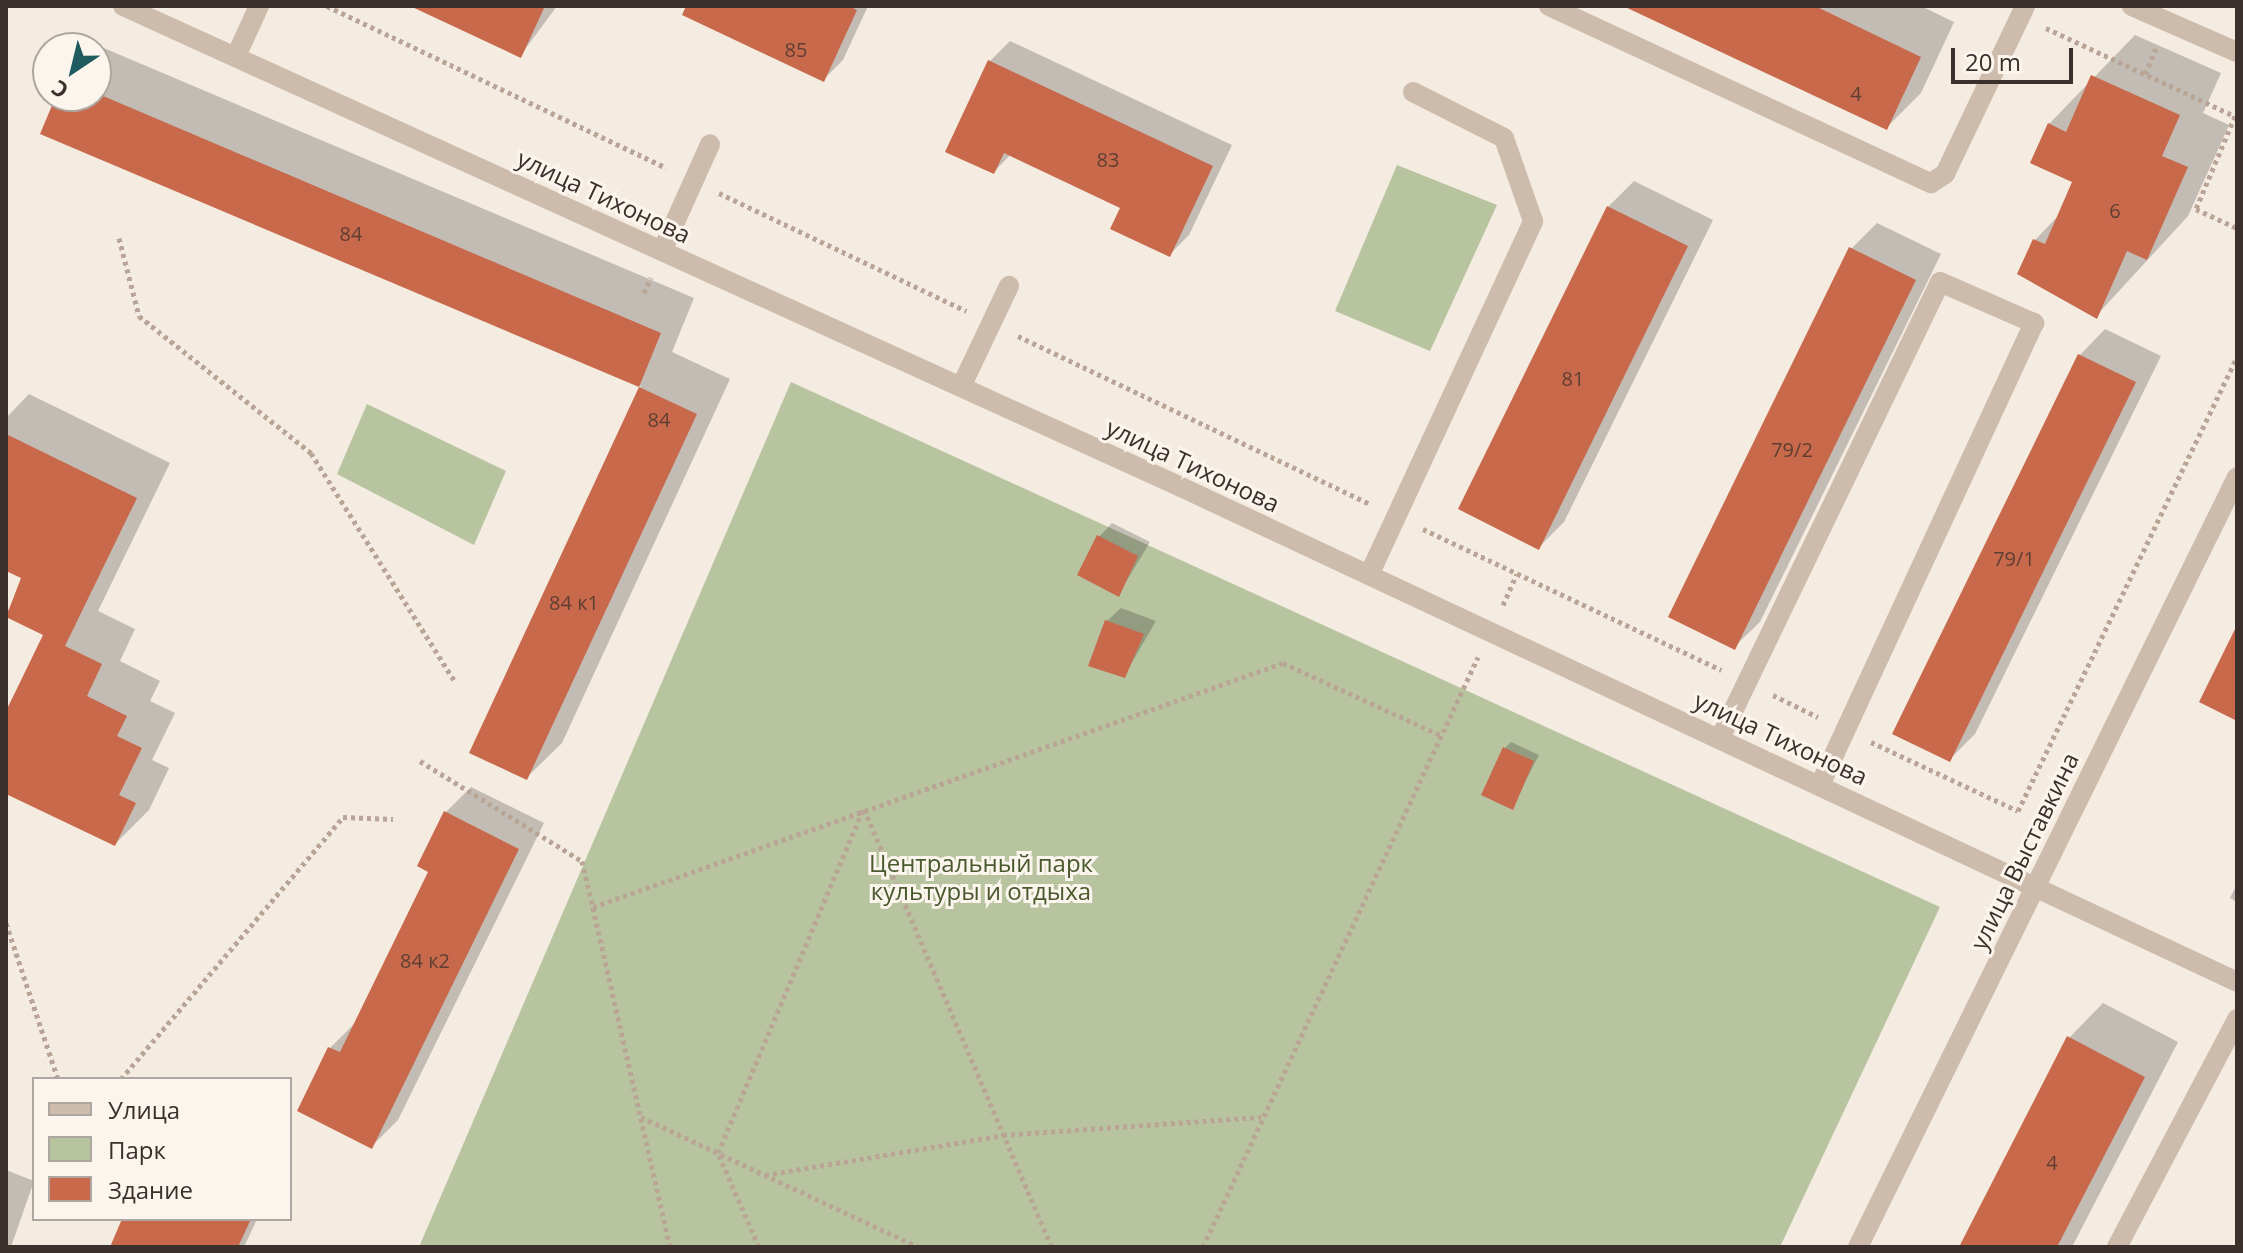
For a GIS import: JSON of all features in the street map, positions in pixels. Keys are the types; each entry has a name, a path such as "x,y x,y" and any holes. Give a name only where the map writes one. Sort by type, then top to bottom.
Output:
{"street":[{"name":"улица Тихонова","path":"123,6 237,54 1369,575 2237,982"},
{"path":"237,54 259,6"},
{"path":"1549,6 1931,183 1945,174 2023,11"},
{"path":"2132,6 2237,52"},
{"path":"1369,575 1399,517 1533,221 1504,138 1413,92"},
{"path":"662,251 710,144"},
{"path":"1720,738 1940,282 2034,323 1820,785"},
{"path":"961,387 1009,286"},
{"name":"улица Выставкина","path":"1858,1247 2237,477"},
{"path":"2117,1247 2237,1019"}],"path":[{"path":"327,6 2018,811 2237,357"},
{"path":"2023,11 2235,116 2196,209 2237,228"},
{"path":"119,238 139,316 311,453 455,682"},
{"path":"593,907 1283,663 1440,735"},
{"path":"1203,1247 1461,693"},
{"path":"420,761 582,861 670,1247"},
{"path":"864,809 1052,1247"},
{"path":"759,1247 718,1153 864,809"},
{"path":"123,1077 343,817 393,819"},
{"path":"6,923 57,1077"},
{"path":"640,1116 919,1247"},
{"path":"765,1175 1003,1135 1261,1117"}],"green space":[{"path":"1397,165 1497,205 1430,351 1335,311"},
{"name":"Центральный парк культуры и отдыха","path":"791,382 1940,907 1780,1247 419,1247"},
{"path":"367,404 506,471 474,545 337,474"}],"building":[{"path":"410,6 545,6 521,58"},
{"path":"686,6 848,6 857,10 824,82 682,15"},
{"path":"1623,6 1815,6 1921,57 1887,130"},
{"path":"988,60 1213,166 1170,257 1110,229 1120,208 1004,153 994,174 945,152"},
{"path":"2091,75 2180,115 2162,156 2188,167 2147,260 2127,251 2097,319 2017,274 2033,239 2045,244 2072,182 2030,163 2048,123 2066,132"},
{"path":"112,100 661,333 639,387 40,134 49,112 112,112"},
{"path":"1607,206 1688,246 1539,550 1458,509"},
{"path":"1849,247 1916,280 1735,650 1668,617"},
{"path":"2078,354 2136,382 1950,762 1892,734"},
{"path":"639,387 697,414 527,780 469,753"},
{"path":"6,434 137,498 65,646 102,664 87,696 127,716 117,736 142,748 119,795 136,803 115,846 6,794 6,711 43,635 6,617 21,578 6,571"},
{"path":"1097,535 1138,556 1119,597 1077,575"},
{"path":"1105,620 1144,634 1125,678 1088,666"},
{"path":"2237,625 2237,721 2199,702"},
{"path":"1503,747 1534,761 1513,810 1481,795"},
{"path":"444,811 519,849 372,1149 297,1111 328,1047 340,1052 428,872 417,866"},
{"path":"2067,1036 2145,1077 2057,1247 1959,1247"},
{"path":"121,1221 250,1221 238,1247 110,1247"}]}
